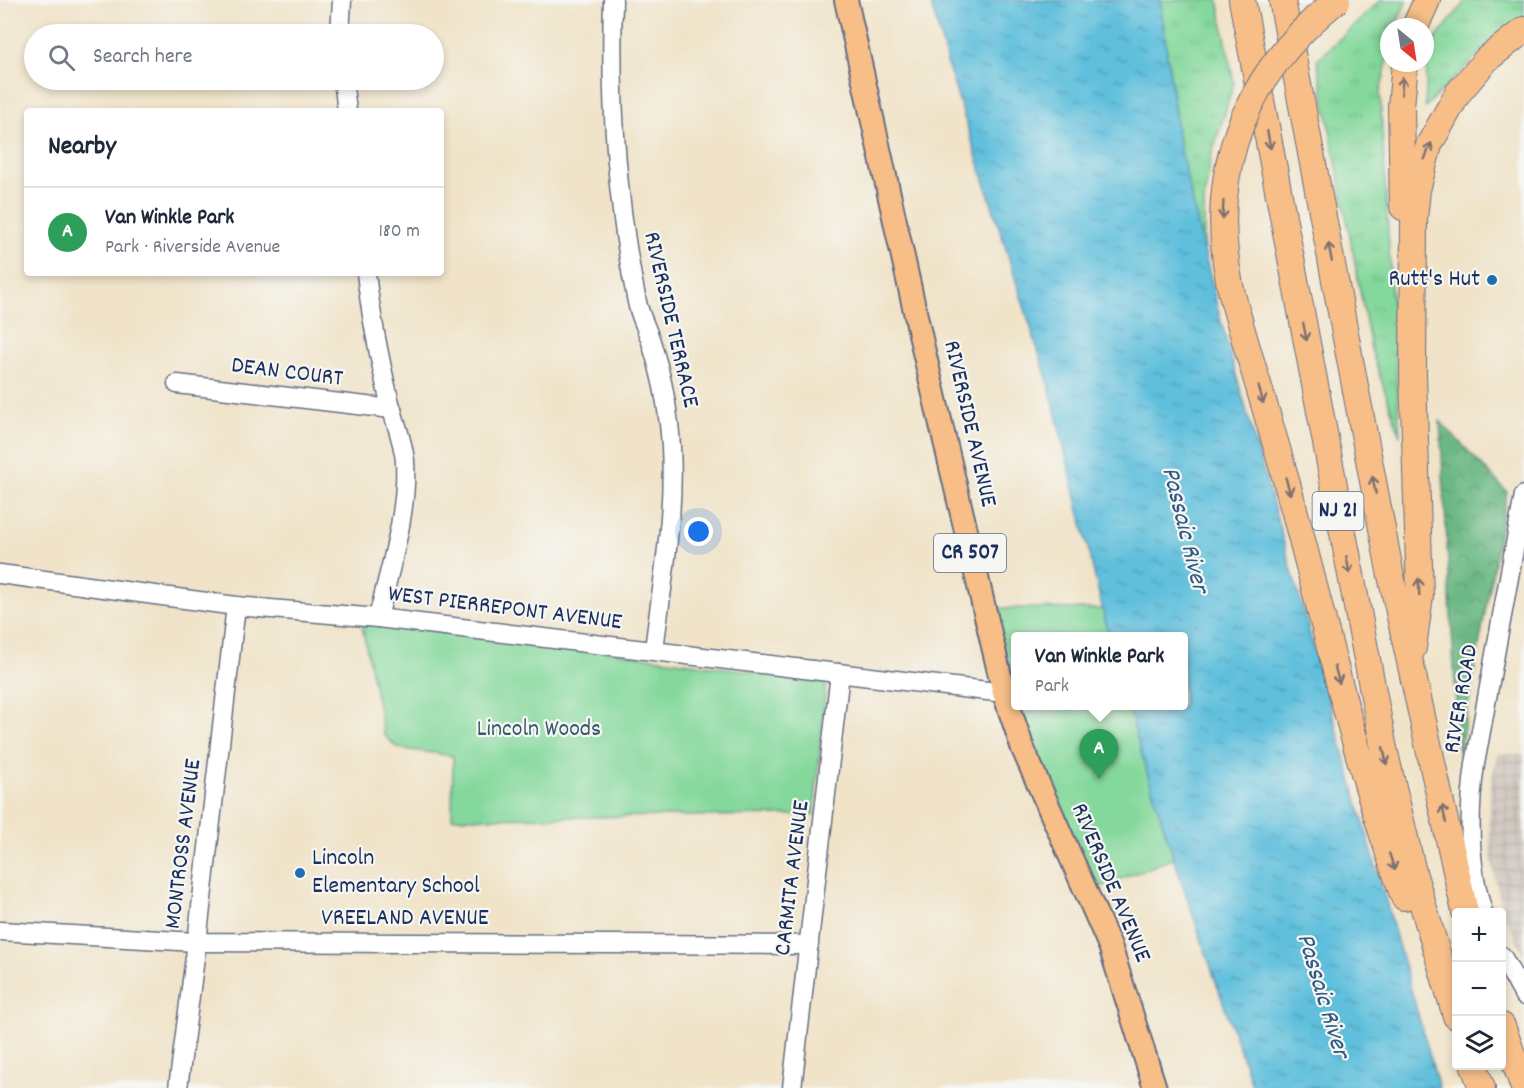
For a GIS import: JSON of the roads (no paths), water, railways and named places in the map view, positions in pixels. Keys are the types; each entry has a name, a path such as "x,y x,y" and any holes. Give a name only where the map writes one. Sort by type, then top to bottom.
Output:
{"highway":[{"name":"NJ 21","path":"1242,0 1384,749 1413,872 1452,1003"},
{"name":"NJ 21","path":"1282,0 1390,572 1464,908"},
{"path":"1337,0 1298,35 1265,77 1243,119 1226,180 1222,227 1228,275 1378,816 1416,929 1453,1016"},
{"path":"1419,18 1427,0"},
{"path":"1411,666 1420,596 1413,375 1414,213 1424,161 1439,126 1463,87 1487,59 1524,30"},
{"path":"1404,72 1401,99 1403,235 1413,375"},
{"path":"1506,1037 1524,1088"},
{"path":"1476,1070 1482,1088"}],"main road":[{"name":"RIVERSIDE AVENUE","path":"846,0 1004,693 1023,749 1110,946 1155,1088"}],"street":[{"path":"341,24 342,0"},
{"name":"RIVERSIDE TERRACE","path":"613,0 612,100 618,183 638,305 662,380 671,446 670,513 654,650"},
{"path":"344,90 347,108"},
{"path":"366,276 376,346 403,448 406,492 405,505 378,618"},
{"name":"DEAN COURT","path":"177,384 392,409"},
{"name":"RIVER ROAD","path":"1482,908 1474,876 1470,829 1473,779 1524,497"},
{"name":"WEST PIERREPONT AVENUE","path":"0,574 236,606 378,618 1004,693"},
{"name":"MONTROSS AVENUE","path":"178,1088 236,606"},
{"name":"CARMITA AVENUE","path":"792,1088 840,673"},
{"name":"VREELAND AVENUE","path":"0,932 197,942 809,945"},
{"path":"1505,962 1524,996"}],"water":[{"name":"Passaic River","path":"930,0 1160,0 1179,144 1220,318 1439,1088 1253,1088 1171,850 1129,710 1188,710 1188,632 1108,632 1049,385 949,69"}],"place":[{"name":"Rutt's Hut","path":"1492,280"},
{"name":"Van Winkle Park","path":"1099,779"},
{"name":"Lincoln Elementary School","path":"300,873"}],"park label":[{"name":"Lincoln Woods","path":"539,730"}]}
